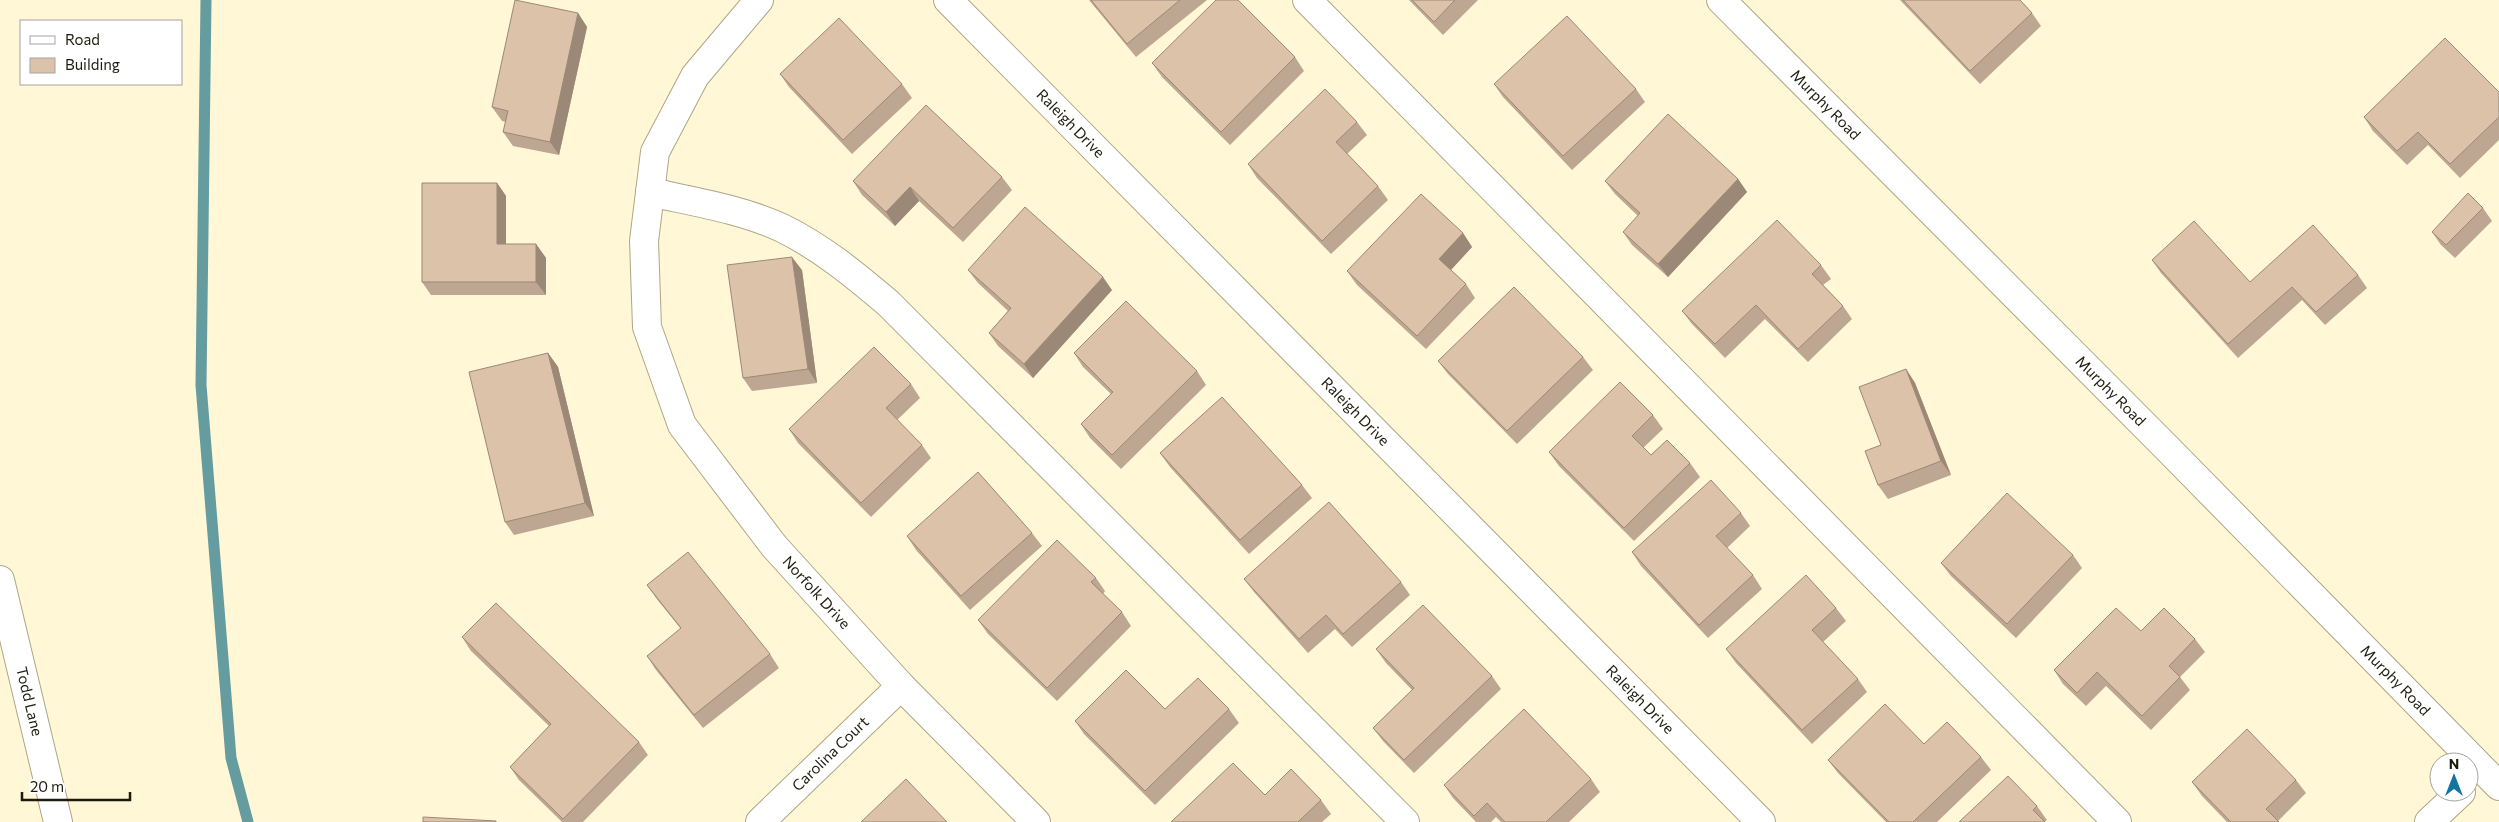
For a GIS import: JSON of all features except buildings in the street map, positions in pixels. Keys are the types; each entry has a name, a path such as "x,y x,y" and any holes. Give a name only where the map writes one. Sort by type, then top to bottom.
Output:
{"street":[{"name":"Norfolk Drive","path":"759,0 696,76 655,152 644,241 646,327 682,425 774,546 901,686 1036,822"},
{"name":"Raleigh Drive","path":"948,0 1761,822"},
{"path":"1306,0 2117,822"},
{"name":"Murphy Road","path":"1721,0 2168,449 2484,780"},
{"path":"650,192 736,211 782,228 839,262 888,303 1406,822"},
{"name":"Todd Lane","path":"0,580 58,822"},
{"name":"Carolina Court","path":"760,822 901,686"},
{"path":"2429,822 2450,802"}],"waterway":[{"path":"206,0 201,385 231,758 248,822"}]}
